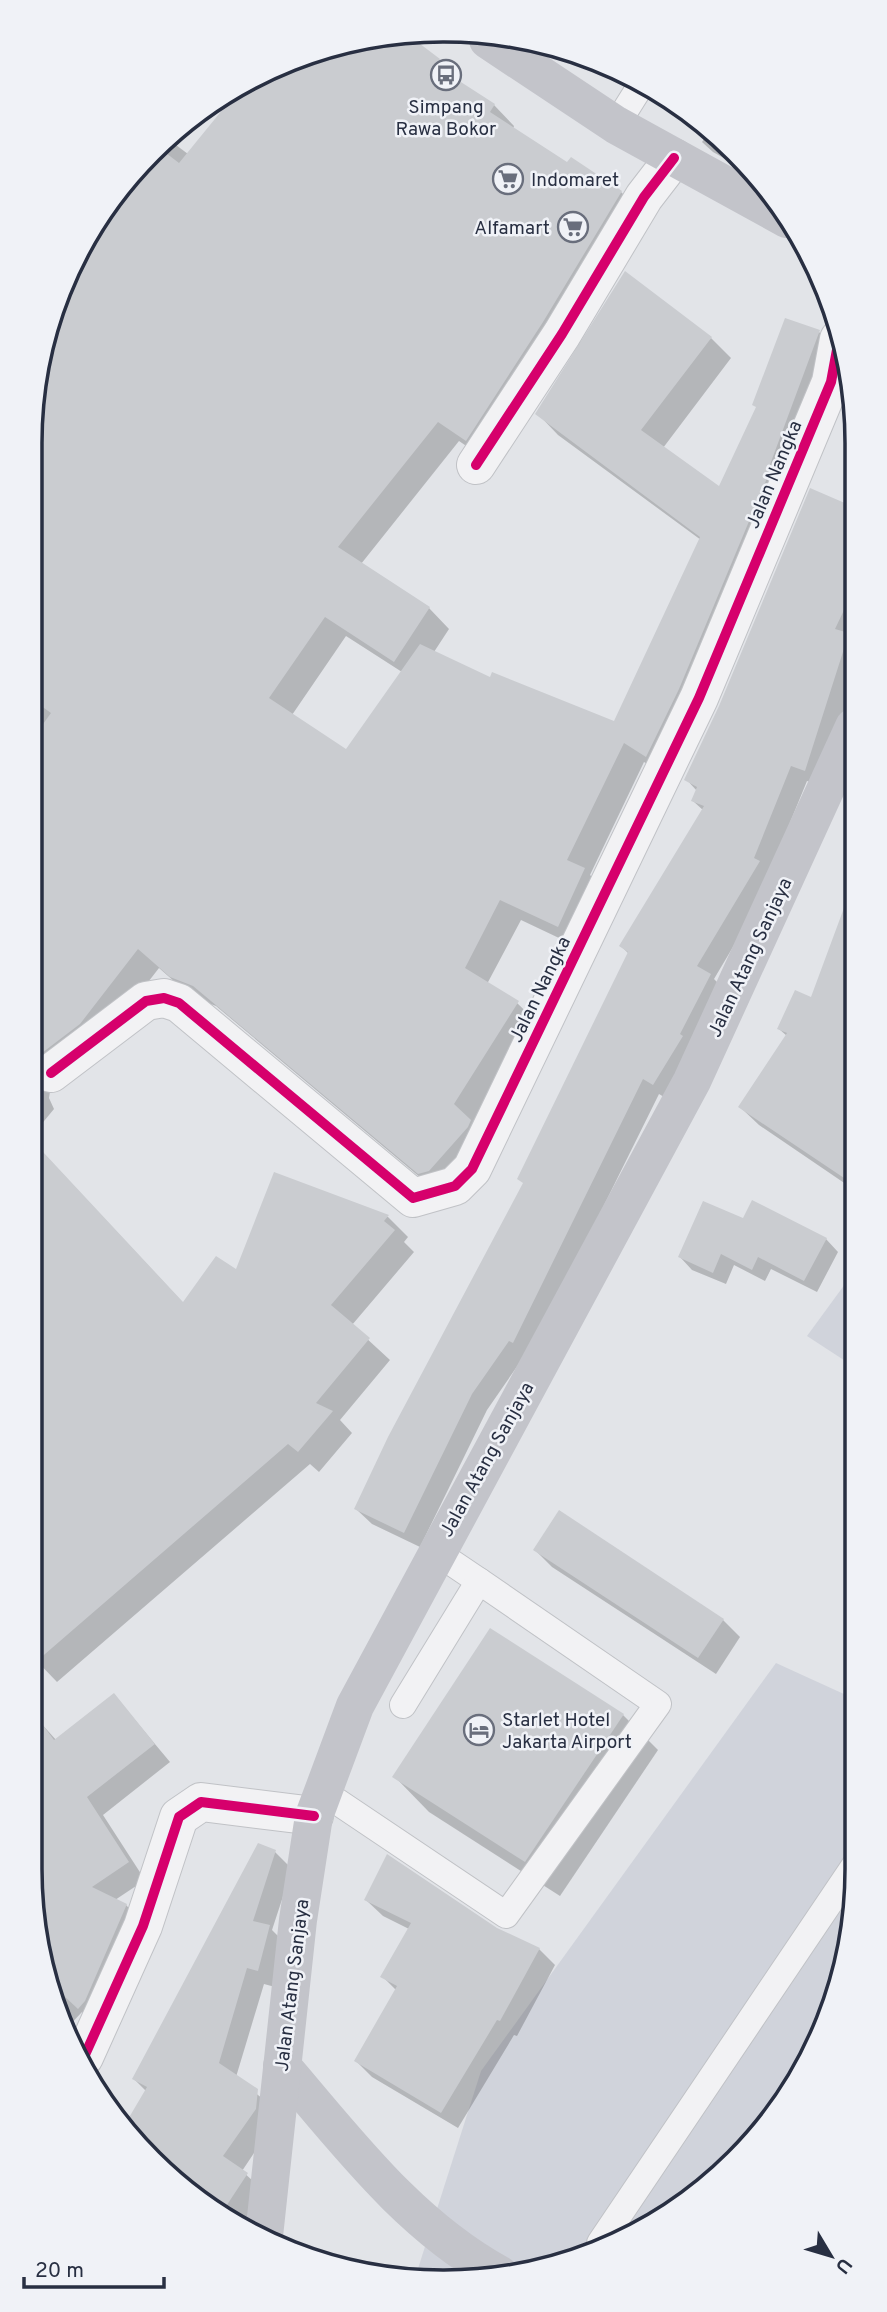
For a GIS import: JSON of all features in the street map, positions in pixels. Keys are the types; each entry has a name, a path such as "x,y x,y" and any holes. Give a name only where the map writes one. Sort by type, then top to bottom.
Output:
{"main road":[{"path":"496,45 617,125 770,210"},
{"name":"Jalan Atang Sanjaya","path":"265,2228 298,1920 318,1804 355,1706 692,1082 845,749"},
{"path":"282,2066 401,2203 440,2236 489,2268"}],"street":[{"path":"476,465 562,334 644,197 674,158"},
{"name":"Jalan Nangka","path":"51,1073 146,1001 164,998 179,1003 413,1198 455,1186 472,1170 699,698 831,382 835,357"},
{"path":"86,2052 143,1926 179,1817 201,1802 238,1807 318,1804"}],"lane":[{"path":"617,125 637,92"},
{"path":"318,1804 506,1915 658,1704 436,1552"},
{"path":"404,1705 479,1581"},
{"path":"605,2236 845,1880"}],"shaded area":[{"path":"845,1284 845,1361 807,1336"},
{"path":"776,1663 845,1695 844,1895 842,1921 831,1972 824,1998 791,2069 762,2113 727,2152 667,2202 621,2229 573,2249 496,2267 418,2269 481,2071"}],"building":[{"path":"419,43 440,59 436,66 495,104 490,112 567,162 571,157 622,191 543,322 466,441 438,422 338,547 430,607 394,662 325,617 269,698 346,749 420,644 490,677 492,672 614,721 700,537 535,414 625,271 712,337 641,430 719,486 756,407 752,405 785,318 820,330 768,470 770,471 679,689 646,757 624,743 567,860 585,868 558,927 500,900 465,968 519,1001 454,1104 471,1120 468,1127 429,1171 418,1174 193,986 170,977 138,949 80,1024 42,1053 42,725 51,713 42,707 42,444 45,391 63,314 96,243 125,199 160,160 167,154 179,163 224,107 266,83 314,63 340,56 391,45"},
{"path":"810,488 845,503 845,608 835,629 845,632 845,646 805,771 791,766 754,858 760,861 697,966 711,974 680,1034 683,1036 653,1085 643,1079 513,1343 509,1341 472,1394 404,1533 354,1509 388,1437 523,1183 517,1179 628,952 619,946 704,806 691,801 697,787 684,780 719,706"},
{"path":"845,905 845,1179 738,1107 787,1033 777,1029 795,990 811,997"},
{"path":"42,1151 183,1302 216,1256 236,1269 274,1172 389,1215 384,1221 395,1230 331,1305 370,1338 316,1403 333,1411 298,1452 288,1444 42,1657"},
{"path":"752,1200 827,1238 804,1281 758,1257 752,1270 721,1254 713,1273 678,1257 703,1201 743,1218"},
{"path":"559,1510 724,1619 698,1658 533,1550"},
{"path":"490,1628 624,1714 525,1862 392,1777"},
{"path":"114,1693 155,1744 87,1797 129,1862 92,1887 127,1904 85,2001 78,2009 62,1994 45,1921 42,1868 42,1724 54,1740"},
{"path":"258,1843 276,1850 253,1921 270,1925 258,1971 247,1968 219,2063 258,2089 256,2109 223,2156 248,2173 226,2206 179,2170 129,2118 147,2087 132,2079"},
{"path":"387,1854 497,1928 540,1948 500,2021 497,2020 441,2113 354,2061 397,1986 380,1977 411,1923 364,1900"}],"cycle path":[{"path":"476,465 562,334 644,197 674,158"},
{"path":"51,1073 146,1001 164,998 179,1003 413,1198 455,1186 472,1169 699,698 831,382 835,358"},
{"path":"86,2052 143,1926 179,1817 201,1802 314,1816"}],"place":[{"name":"Simpang Rawa Bokor","path":"446,75"},
{"name":"Indomaret","path":"508,179"},
{"name":"Alfamart","path":"573,227"},
{"name":"Starlet Hotel Jakarta Airport","path":"479,1730"}]}
